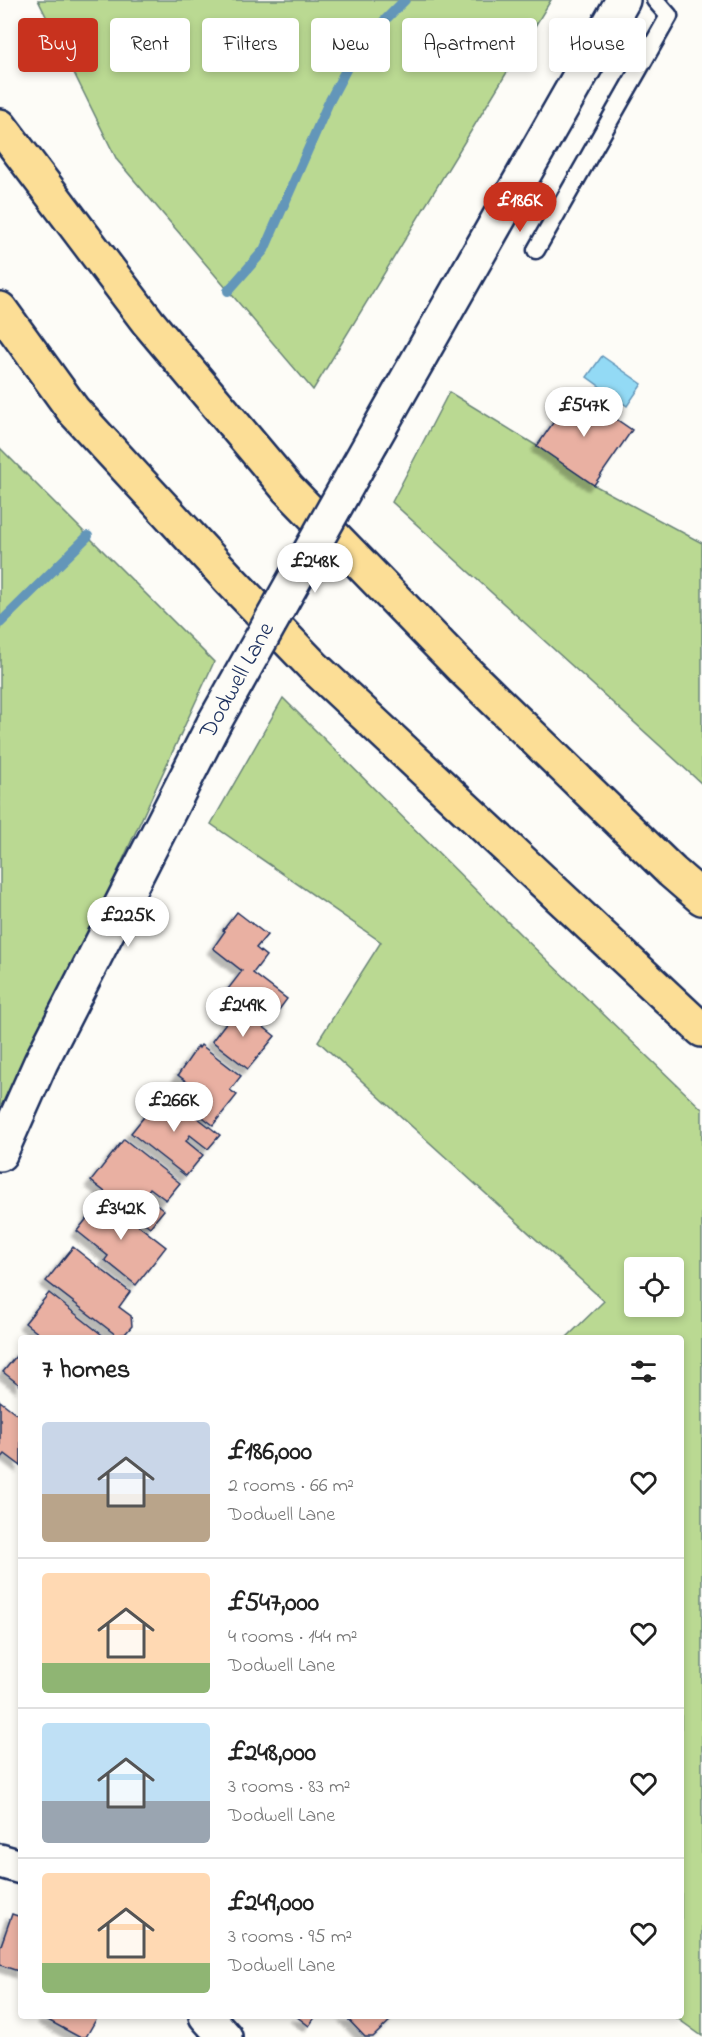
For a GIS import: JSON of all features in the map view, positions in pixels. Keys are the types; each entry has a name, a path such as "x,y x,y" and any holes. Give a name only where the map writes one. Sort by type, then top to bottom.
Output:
{"highway":[{"path":"0,126 148,322 288,489 462,668 672,872 702,898"},
{"path":"0,309 73,410 288,640 702,1030"}],"street":[{"name":"Dodwell Lane","path":"0,1154 41,1062 214,723 623,0"},
{"path":"0,1861 18,1866"},
{"path":"209,2019 225,2037"}],"lane":[{"path":"536,250 669,16 655,0"}],"green space":[{"path":"38,0 551,0 537,23 537,18 402,18 402,72 507,72 313,390 117,160 74,72 98,72 98,18 47,18"},
{"path":"449,392 537,446 594,485 702,543 702,784 392,502"},
{"path":"0,448 214,662 0,1126"},
{"path":"283,698 522,936 702,1109 702,2036 678,2019 684,2019 684,1335 569,1335 604,1301 318,1041 381,942 211,824"}],"water":[{"path":"602,356 642,384 627,406 587,377"}],"building":[{"path":"575,391 632,430 594,485 537,446"},
{"path":"237,912 267,935 256,948 266,956 253,973 287,999 270,1022 228,989 242,971 213,948"},
{"path":"238,1007 275,1036 248,1069 212,1041"},
{"path":"201,1045 241,1076 230,1090 237,1095 213,1125 181,1100 192,1086 178,1075"},
{"path":"164,1092 220,1135 208,1149 190,1135 186,1141 203,1155 186,1176 131,1133"},
{"path":"124,1139 180,1183 166,1200 150,1188 145,1195 164,1210 150,1227 91,1181"},
{"path":"103,1198 166,1247 136,1285 105,1260 108,1256 77,1231"},
{"path":"73,1247 130,1292 119,1307 131,1316 132,1326 125,1334 116,1335 46,1281"},
{"path":"49,1293 102,1335 40,1335 25,1323"},
{"path":"18,1354 18,1384 3,1372"},
{"path":"0,1401 18,1415 18,1464 5,1454 0,1460"},
{"path":"12,1914 18,1916 18,1971 0,1965 0,1948"},
{"path":"46,2019 96,2019 86,2037 79,2037"},
{"path":"300,2019 314,2019 309,2026"},
{"path":"348,2019 392,2019 373,2037 365,2037"}],"waterway":[{"path":"228,291 264,250 328,104 358,47 405,0"},
{"path":"0,623 88,536"}]}
